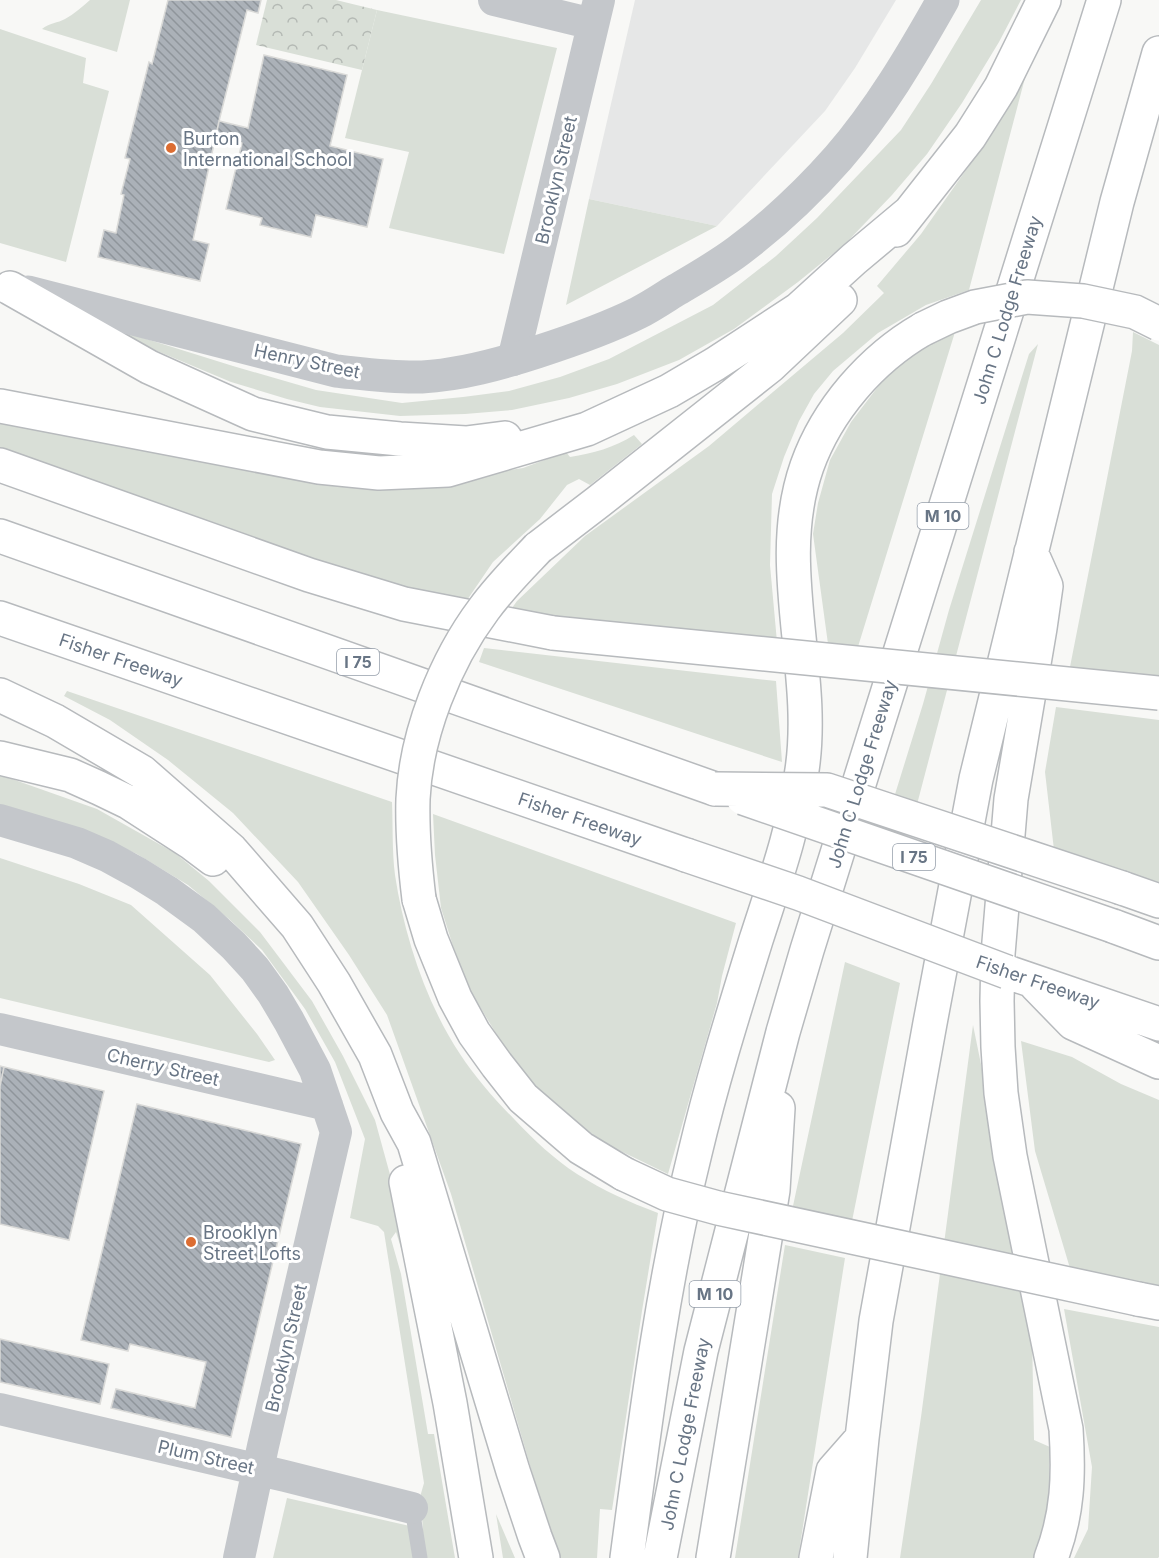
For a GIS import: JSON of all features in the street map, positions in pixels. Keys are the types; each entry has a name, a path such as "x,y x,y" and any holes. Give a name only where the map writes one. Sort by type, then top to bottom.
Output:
{"highway":[{"path":"1044,0 1001,87 970,136 864,274 838,302 770,366 538,548 482,611 462,643 443,682 427,724 417,761 414,854 419,899 431,939 455,998 474,1033 523,1098 580,1148 624,1174 667,1194 718,1208 1148,1301"},
{"name":"John C Lodge Freeway","path":"660,1558 701,1351 783,1032 810,938 1104,0"},
{"path":"850,1558 876,1321 974,791 1117,202 1159,54"},
{"path":"0,405 319,467 379,473 448,471 587,429 669,391 800,309 854,259 909,213"},
{"path":"5,286 149,367 253,414 285,422 327,432 466,442 587,429"},
{"path":"627,1558 649,1395 671,1264 694,1155 721,1052 789,838 802,769 806,718 795,579 795,520 799,492 808,464 830,420 844,399 869,371 903,341 948,317 975,307 1027,297 1083,301 1136,312 1159,324"},
{"path":"0,465 330,581 404,604 553,633 1159,693"},
{"name":"I 75","path":"0,536 715,789 1159,943"},
{"path":"1031,552 1046,586 1011,799 1001,908 997,1001 1001,1093 1010,1156 1066,1429 1068,1488 1062,1521 1051,1558"},
{"name":"Fisher Freeway","path":"0,618 798,893 1020,976 1159,1024"},
{"path":"0,625 53,636"},
{"path":"0,695 55,721 142,772 231,850 297,926 334,983 375,1056 397,1112 414,1143 513,1471 543,1558"},
{"path":"0,758 70,775 128,802 193,844 297,926"},
{"path":"715,789 827,790 1159,901"},
{"path":"1020,976 1073,1023 1159,1062"},
{"path":"713,1558 773,1190 783,1032"},
{"path":"397,1112 398,1146 450,1403 476,1558"},
{"path":"816,1558 833,1471 862,1438"}],"street":[{"path":"494,0 596,12"},
{"name":"Henry Street","path":"5,286 336,371 379,376 422,377 464,372 513,360 583,338 639,313 738,251 777,218 839,157 887,92 943,0"},
{"name":"Brooklyn Street","path":"513,360 596,12"},
{"name":"Brooklyn Street","path":"0,820 77,843 107,856 167,891 204,918 255,969 273,994 315,1070 336,1132 257,1469 239,1558"},
{"name":"Cherry Street","path":"0,1029 327,1105"},
{"name":"Plum Street","path":"0,1409 412,1508"}],"lane":[{"path":"412,1508 420,1558"}],"shaded area":[{"path":"635,0 896,0 855,68 825,111 717,226 589,199"}],"green space":[{"path":"90,0 130,0 117,52 42,29 68,17"},
{"path":"267,0 336,0 377,10 362,70 256,45"},
{"path":"981,0 1021,0 962,103 927,154 892,195 845,244 734,329 679,360 617,384 569,398 512,410 400,416 320,407 231,382 124,337 108,327 316,390 402,403 509,391 560,377 609,359 713,305 776,256 817,218 901,130"},
{"path":"377,10 557,48 504,254 389,228 409,152 345,138"},
{"path":"0,29 86,58 83,83 109,91 66,262 0,243"},
{"path":"1030,59 969,290 926,305 878,333 833,371 814,394 799,421 772,494 770,565 777,642 507,615 517,601 585,536 709,446 843,333 884,293 877,286 921,234 997,126"},
{"path":"589,199 717,226 566,305"},
{"path":"955,332 857,650 828,644 813,534 818,503 830,460 851,422 880,384 909,355"},
{"path":"1133,332 1159,345 1159,680 1069,672 1132,351"},
{"path":"1038,344 915,812 892,804 949,610 1029,354"},
{"path":"0,423 25,428 466,477 523,468 566,452 570,457 595,452 611,447 634,435 642,444 590,485 579,479 567,485 540,519 493,562 463,606 393,587 0,448"},
{"path":"484,648 776,681 782,762 479,662"},
{"path":"67,691 392,802 394,866 404,921 427,991 460,1054 500,1104 560,1162 607,1191 658,1213 612,1510 600,1509 597,1558 557,1558 451,1194 387,1015 298,882 233,813 168,760 110,720 64,696"},
{"path":"1056,707 1159,720 1159,885 1054,850 1045,772"},
{"path":"0,776 97,809 175,853 209,881 260,932 312,1001 375,1120 397,1200 405,1261 396,1232 391,1239 401,1274 428,1434 434,1434 455,1558 273,1558 287,1498 423,1529 420,1497 424,1483 384,1232 378,1226 350,1218 365,1139 335,1062 305,1009 262,950 188,885 137,854 85,831 0,805"},
{"path":"433,814 736,923 717,1003 668,1174 606,1144 569,1117 530,1083 497,1035 471,992 441,908"},
{"path":"0,858 79,884 131,905 210,975 275,1060 269,1062 0,998"},
{"path":"845,962 900,983 852,1221 793,1206"},
{"path":"973,1025 1014,1226 1032,1334 1034,1440 1050,1447 1048,1513 1034,1558 900,1558 921,1417"},
{"path":"1021,1041 1072,1057 1121,1084 1159,1100 1159,1292 1072,1275 1035,1151"},
{"path":"785,1245 845,1258 798,1558 735,1558"},
{"path":"1064,1309 1159,1327 1158,1558 1074,1558 1088,1529 1092,1467"},
{"path":"496,1514 515,1558 503,1558"}],"building":[{"name":"Burton International School","path":"168,0 261,0 258,13 247,10 219,121 193,240 209,244 200,281 98,257 104,230 116,233 124,195 121,194 130,159 125,158 149,62 152,64"},
{"path":"264,55 347,75 330,146 383,159 367,227 316,215 311,237 260,225 262,218 226,209 242,143 216,137 219,121 248,128"},
{"path":"0,1066 4,1067 0,1086"},
{"path":"4,1067 104,1091 69,1240 0,1224 0,1086"},
{"name":"Brooklyn Street Lofts","path":"137,1104 301,1144 231,1437 111,1408 116,1389 195,1408 206,1362 130,1344 128,1351 81,1340"},
{"path":"0,1339 109,1364 100,1404 0,1382"}],"place":[{"name":"Burton International School","path":"171,148"},
{"name":"Brooklyn Street Lofts","path":"191,1242"}]}
